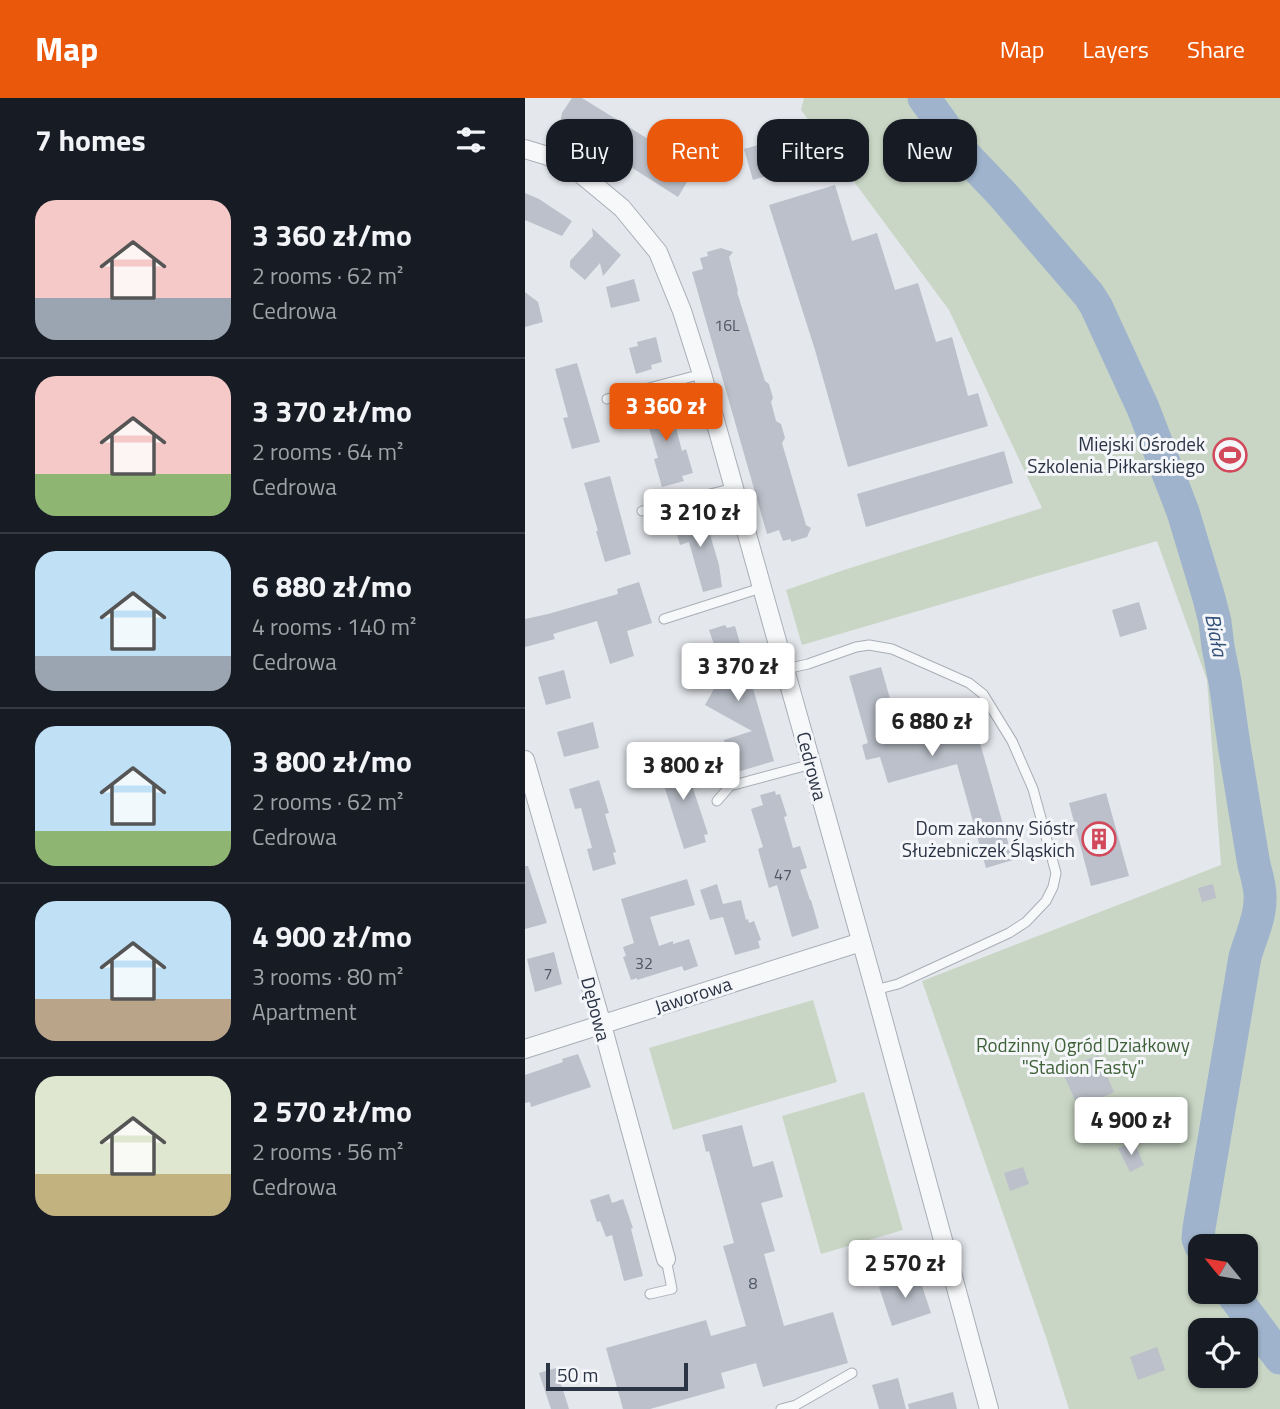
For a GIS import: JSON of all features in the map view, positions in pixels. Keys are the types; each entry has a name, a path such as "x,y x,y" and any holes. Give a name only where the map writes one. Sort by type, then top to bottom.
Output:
{"street":[{"name":"Cedrowa","path":"525,149 548,156 581,174 622,208 658,252 682,311 786,669 989,1409"},
{"name":"Dębowa","path":"525,760 666,1259"},
{"name":"Jaworowa","path":"525,1049 861,942"}],"lane":[{"path":"607,399 702,374"},
{"path":"642,511 734,488"},
{"path":"664,619 761,588"},
{"path":"786,669 869,645 892,649 969,684 983,694 1012,741 1033,789 1056,873 1046,901 1026,922 1009,933 898,984 875,990"},
{"path":"717,801 730,786 812,764"},
{"path":"650,1294 672,1289 666,1259"},
{"path":"781,1409 796,1405 852,1373"}],"green space":[{"name":"Rodzinny Ogród Działkowy \"Stadion Fasty\"","path":"804,98 1280,98 1280,1409 1069,1409 922,981 1221,865 1207,680 1157,541 802,645 786,590 1042,508 949,310 854,182 869,182 869,119 808,119 801,110"},
{"path":"813,1000 837,1082 673,1130 649,1048"},
{"path":"864,1092 903,1230 821,1254 782,1116"}],"building":[{"path":"572,98 582,98 616,119 561,119"},
{"path":"633,130 647,138 647,177 633,168"},
{"path":"757,145 757,179 753,180 744,149"},
{"path":"654,182 687,182 678,197"},
{"path":"835,185 852,241 877,233 895,290 918,283 936,342 952,337 968,396 978,393 988,426 848,467 815,350 769,205"},
{"path":"525,193 572,221 562,236 525,220"},
{"path":"592,228 621,255 603,276 600,263 585,280 570,267 570,261 593,236"},
{"path":"721,248 733,252 729,257 737,292 765,381 769,384 776,421 781,424 785,438 782,443 806,525 811,528 807,537 791,542 791,539 783,541 779,530 767,534 692,272 703,269 700,258 708,256 707,252"},
{"path":"634,279 640,301 611,308 606,287"},
{"path":"525,292 538,302 543,322 525,327"},
{"path":"656,337 662,362 651,365 652,369 636,374 629,348 638,346 637,342"},
{"path":"577,363 600,442 572,449 563,418 568,417 555,369"},
{"path":"652,394 657,409 670,405 682,451 686,449 693,473 682,476 684,481 662,487 654,459 658,458 640,398"},
{"path":"1004,451 1013,483 866,527 857,494"},
{"path":"610,476 631,554 605,562 584,483"},
{"path":"703,511 719,565 722,587 703,592 689,542 680,545 673,521"},
{"path":"639,582 652,623 627,631 634,656 610,664 597,621 553,634 555,639 525,647 525,619 618,594 617,589"},
{"path":"1139,602 1147,629 1120,637 1112,610"},
{"path":"725,625 727,628 735,626 774,761 734,773 724,740 752,731 705,705 721,676 709,630"},
{"path":"881,667 900,734 966,716 969,726 975,725 1013,860 986,868 957,764 888,783 880,757 866,760 862,745 868,743 849,676"},
{"path":"564,670 571,698 546,705 538,677"},
{"path":"593,722 599,748 564,757 557,732"},
{"path":"682,755 708,834 704,835 706,842 684,849 657,763"},
{"path":"599,780 609,813 605,814 616,852 613,853 616,864 593,871 587,849 592,848 581,808 575,809 569,789"},
{"path":"775,791 776,795 780,794 787,816 784,817 793,848 800,846 807,868 800,870 819,928 792,937 777,885 769,888 758,849 763,847 751,809 763,805 760,795"},
{"name":"Dom zakonny Sióstr Służebniczek Śląskich","path":"1106,793 1129,876 1091,886 1069,803"},
{"path":"525,866 528,866 547,923 525,929"},
{"path":"687,879 695,905 650,917 659,946 689,939 698,966 684,971 682,966 631,980 623,957 626,956 623,947 634,943 621,899"},
{"path":"717,884 723,904 741,900 746,920 748,919 749,923 754,921 761,940 758,941 760,948 735,955 723,917 710,920 700,890"},
{"path":"1213,884 1216,898 1202,902 1198,888"},
{"path":"554,952 562,984 535,992 527,959"},
{"path":"578,1054 591,1087 531,1107 530,1102 525,1103 525,1075"},
{"path":"1098,1055 1114,1092 1079,1109 1062,1071"},
{"path":"742,1125 753,1167 773,1161 783,1197 761,1203 775,1251 764,1254 784,1326 833,1312 848,1363 763,1387 756,1363 721,1373 725,1388 650,1409 623,1409 606,1348 706,1320 711,1336 746,1326 723,1246 734,1243 709,1151 706,1152 702,1135"},
{"path":"1134,1142 1144,1165 1130,1172 1118,1148"},
{"path":"1023,1167 1029,1184 1010,1191 1004,1173"},
{"path":"609,1194 612,1203 623,1199 633,1228 631,1229 643,1276 624,1281 612,1235 606,1237 600,1221 597,1222 590,1200"},
{"path":"918,1274 931,1313 892,1326 879,1287"},
{"path":"1157,1347 1165,1370 1138,1380 1130,1357"},
{"path":"556,1368 569,1409 551,1409 539,1373"},
{"path":"898,1378 906,1409 879,1409 872,1385"},
{"path":"953,1392 957,1409 909,1409 908,1404"}],"waterway":[{"name":"Biała","path":"924,98 964,154 1003,195 1096,306 1143,408 1183,512 1215,622 1260,896 1258,914 1245,957 1198,1234"},
{"name":"Biała","path":"1240,1304 1280,1358"}],"place":[{"name":"Miejski Ośrodek Szkolenia Piłkarskiego","path":"1230,455"},
{"name":"Dom zakonny Sióstr Służebniczek Śląskich","path":"1099,839"}]}
